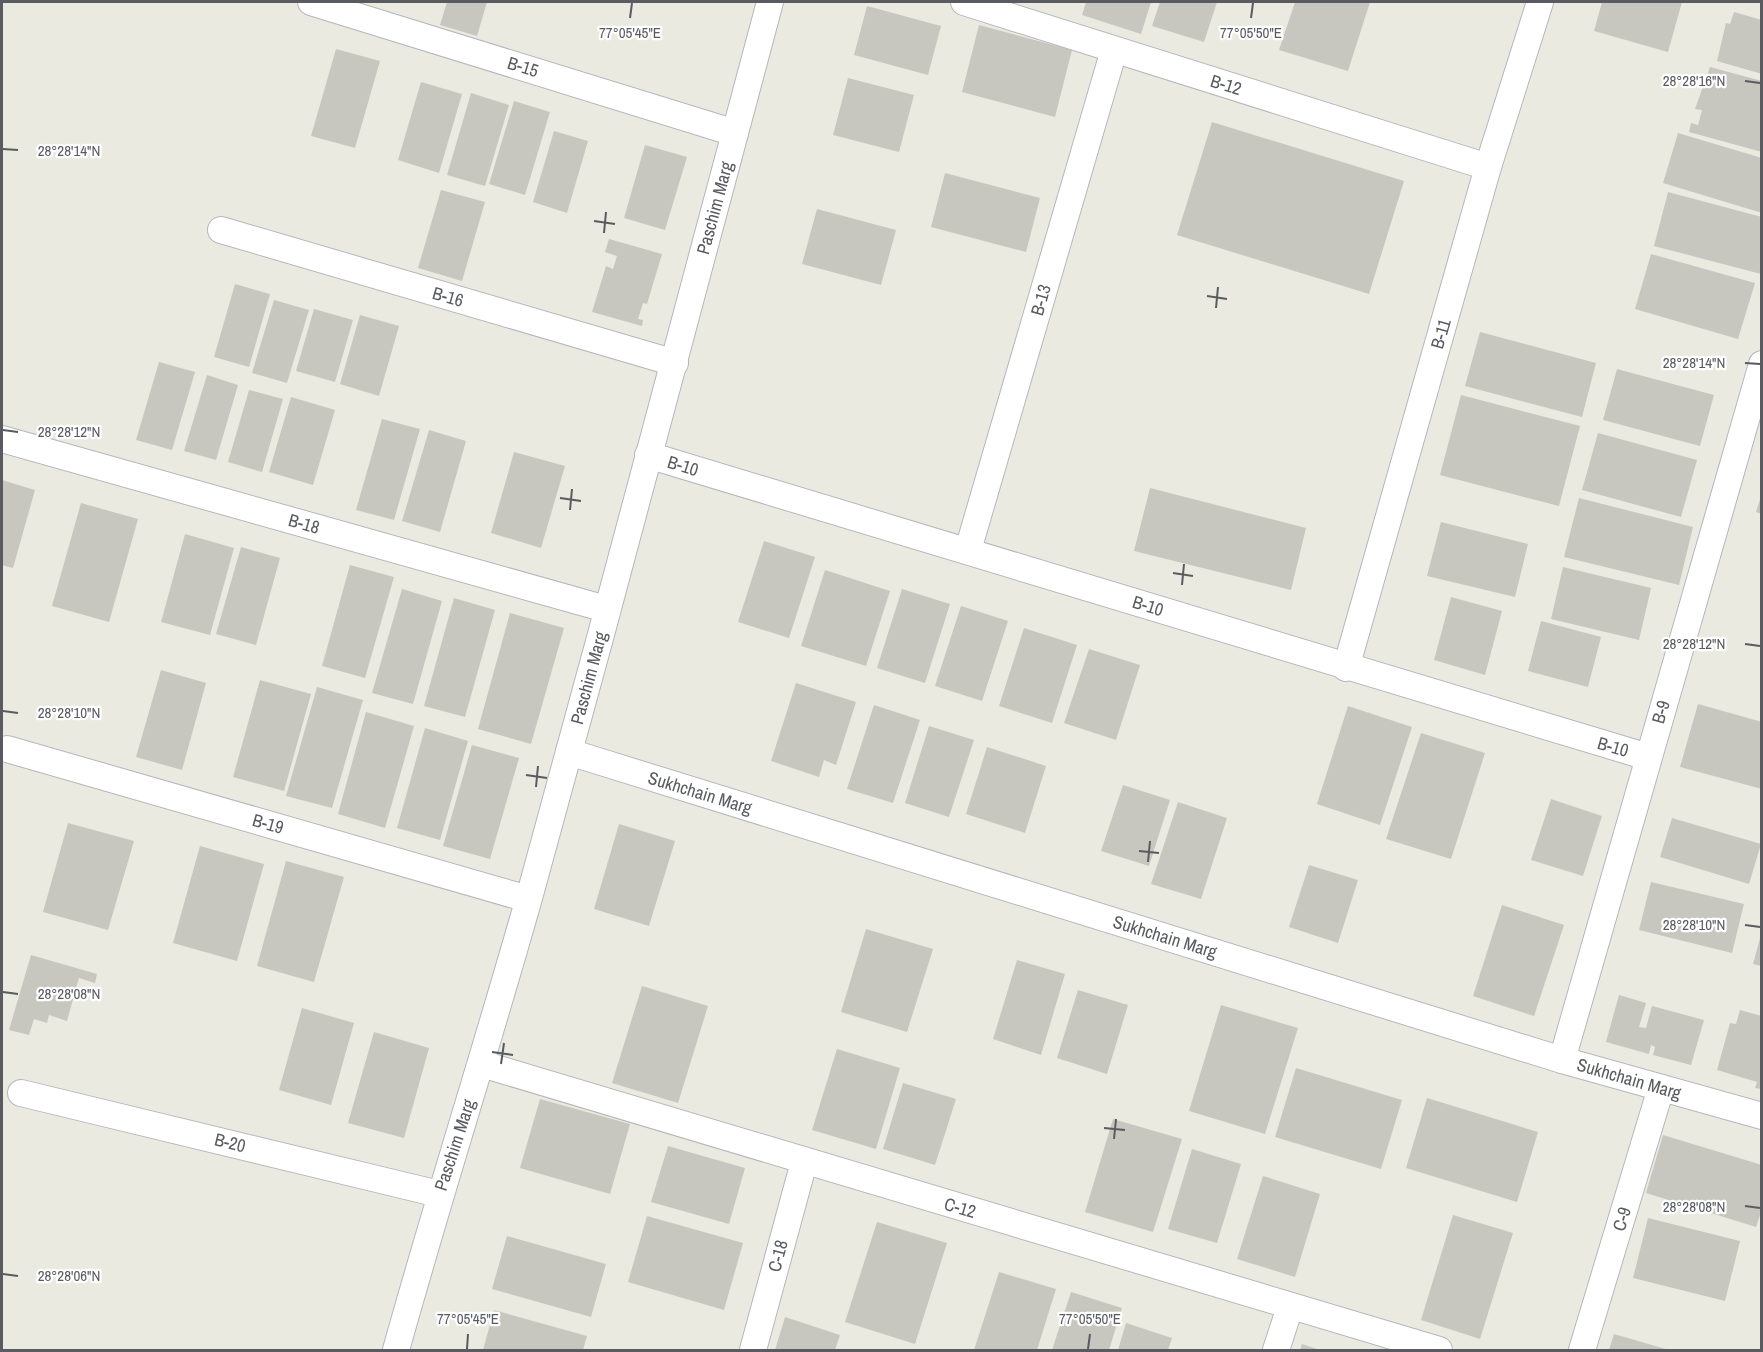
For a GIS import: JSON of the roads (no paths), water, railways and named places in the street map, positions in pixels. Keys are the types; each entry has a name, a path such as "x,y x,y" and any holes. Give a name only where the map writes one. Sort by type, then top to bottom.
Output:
{"street":[{"name":"B-15","path":"311,2 735,133"},
{"name":"Paschim Marg","path":"396,1350 439,1194 482,1064 569,752 771,2"},
{"name":"B-12","path":"964,2 1488,167"},
{"name":"B-11","path":"1346,668 1488,167 1540,2"},
{"name":"B-13","path":"968,550 1114,50"},
{"name":"B-16","path":"221,230 675,363"},
{"name":"B-9","path":"1562,1060 1761,364"},
{"name":"B-18","path":"2,439 606,609"},
{"name":"B-10","path":"648,455 968,550 1346,668 1648,757"},
{"name":"B-19","path":"7,749 528,899"},
{"name":"Sukhchain Marg","path":"569,752 1562,1060 1761,1116"},
{"name":"C-12","path":"482,1064 1439,1350"},
{"name":"C-9","path":"1582,1350 1661,1088"},
{"name":"B-20","path":"21,1093 439,1194"},
{"name":"C-18","path":"753,1350 804,1162"},
{"path":"1276,1350 1290,1307"}]}
